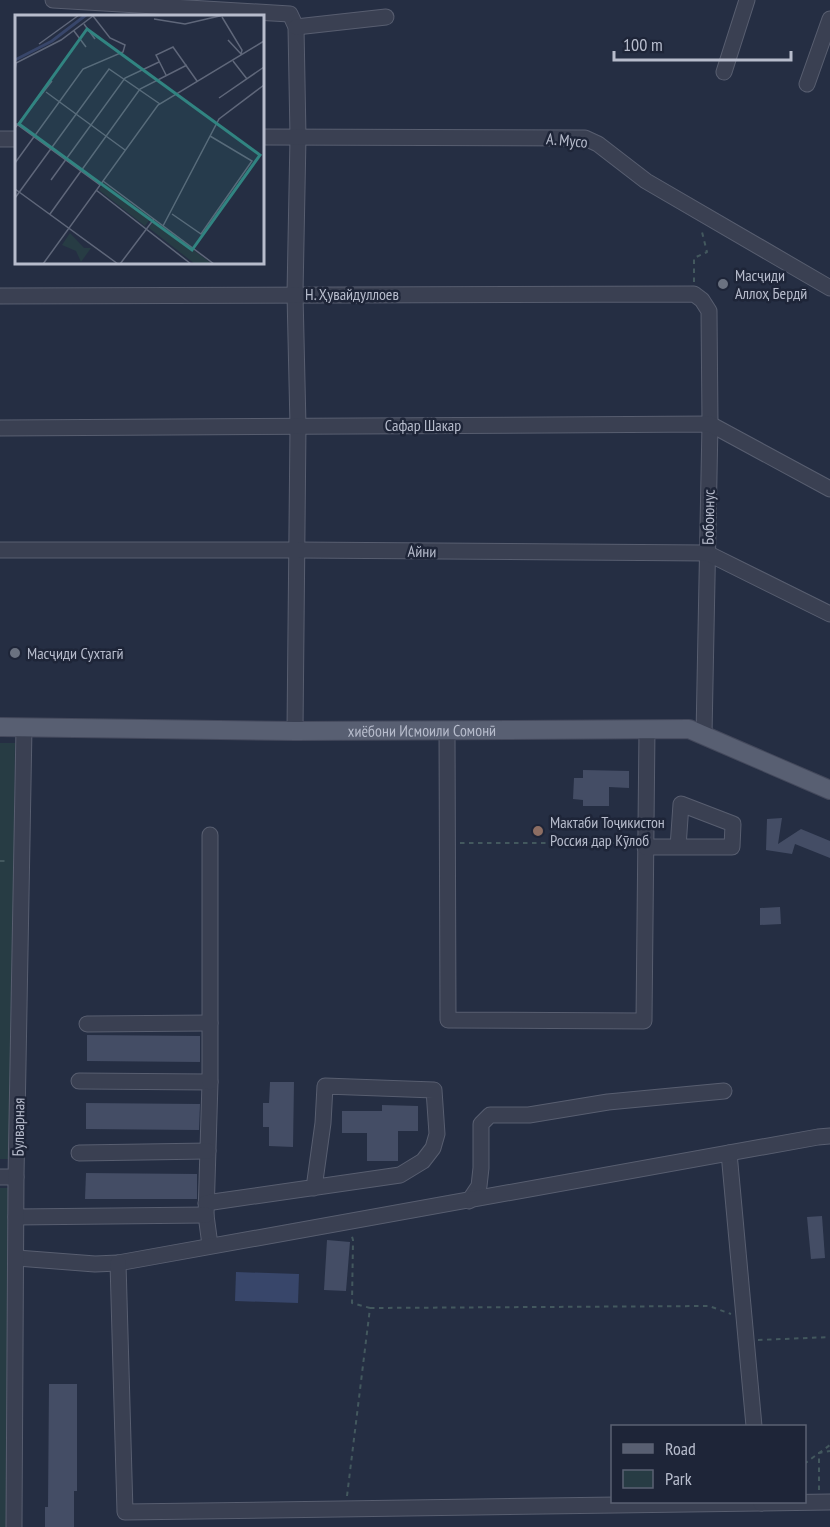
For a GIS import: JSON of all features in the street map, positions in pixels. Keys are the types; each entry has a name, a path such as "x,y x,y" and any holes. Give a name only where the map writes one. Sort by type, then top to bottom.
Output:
{"main road":[{"name":"хиёбони Исмоили Сомонӣ","path":"0,727 295,731 689,729 830,790"}],"street":[{"path":"53,0 290,14 296,27 298,137 295,294 298,426 295,731"},
{"path":"724,72 747,0"},
{"path":"296,27 386,17"},
{"path":"807,84 830,19"},
{"name":"А. Мусо","path":"264,137 585,138 598,144 646,181 830,288"},
{"path":"0,139 15,138"},
{"name":"Н. Ҳувайдуллоев","path":"0,296 295,294 698,297"},
{"name":"Бобоюнус","path":"698,297 709,311 710,424 704,735"},
{"name":"Сафар Шакар","path":"0,428 710,424 830,489"},
{"name":"Айни","path":"0,550 707,553 830,615"},
{"name":"Булварная","path":"14,1527 16,1177 24,727"},
{"path":"447,730 448,1020 644,1021 647,729"},
{"path":"210,834 210,1082 206,1209 210,1245"},
{"path":"646,845 678,847"},
{"path":"87,1024 210,1023"},
{"path":"79,1081 210,1082"},
{"path":"16,1217 206,1209 314,1188 400,1175 423,1161 433,1148 436,1134 434,1090 325,1086 323,1123 314,1188"},
{"path":"469,1201 479,1186 481,1124 490,1115 529,1115 608,1102 724,1091"},
{"path":"16,1258 95,1264 118,1263 830,1136"},
{"path":"78,1153 208,1151"},
{"path":"729,1153 754,1425"},
{"path":"0,1177 16,1177"},
{"path":"118,1263 125,1512 702,1503"},
{"path":"806,1502 824,1502"}],"path":[{"path":"697,211 707,252 694,258 698,297"},
{"path":"448,843 646,845"},
{"path":"349,1221 353,1239 352,1303 370,1308 709,1306 744,1320"},
{"path":"345,1509 370,1308"},
{"path":"746,1341 830,1337"},
{"path":"806,1463 830,1445"},
{"path":"819,1453 830,1450"},
{"path":"819,1453 824,1502"}],"green space":[{"path":"0,743 15,743 11,1159 0,1159"},
{"path":"0,1188 11,1188 6,1527 0,1527"}],"water":[{"path":"236,1272 299,1274 298,1303 235,1301"}],"building":[{"path":"583,770 629,771 629,788 609,787 609,806 583,806 583,800 573,799 574,778 583,778"},
{"path":"782,818 778,844 801,829 830,841 830,858 795,844 792,854 766,850 767,819"},
{"path":"780,907 781,924 760,925 760,908"},
{"path":"87,1035 200,1036 200,1062 87,1061"},
{"path":"270,1082 294,1082 293,1147 269,1146 269,1127 263,1127 263,1103 269,1103"},
{"path":"86,1103 200,1104 199,1130 86,1129"},
{"path":"382,1105 418,1106 418,1131 398,1131 398,1161 367,1161 367,1133 342,1133 342,1111 382,1111"},
{"path":"86,1173 197,1174 197,1199 85,1199"},
{"path":"822,1216 825,1258 811,1259 807,1217"},
{"path":"327,1240 350,1242 346,1291 324,1290"},
{"path":"49,1384 77,1384 77,1491 74,1491 74,1527 45,1527 45,1507 48,1507"}],"place":[{"name":"Масҷиди Аллоҳ Бердӣ","path":"723,284"},
{"name":"Масҷиди Сухтагӣ","path":"15,653"},
{"name":"Мактаби Тоҷикистон Россия дар Кӯлоб","path":"538,831"}]}
